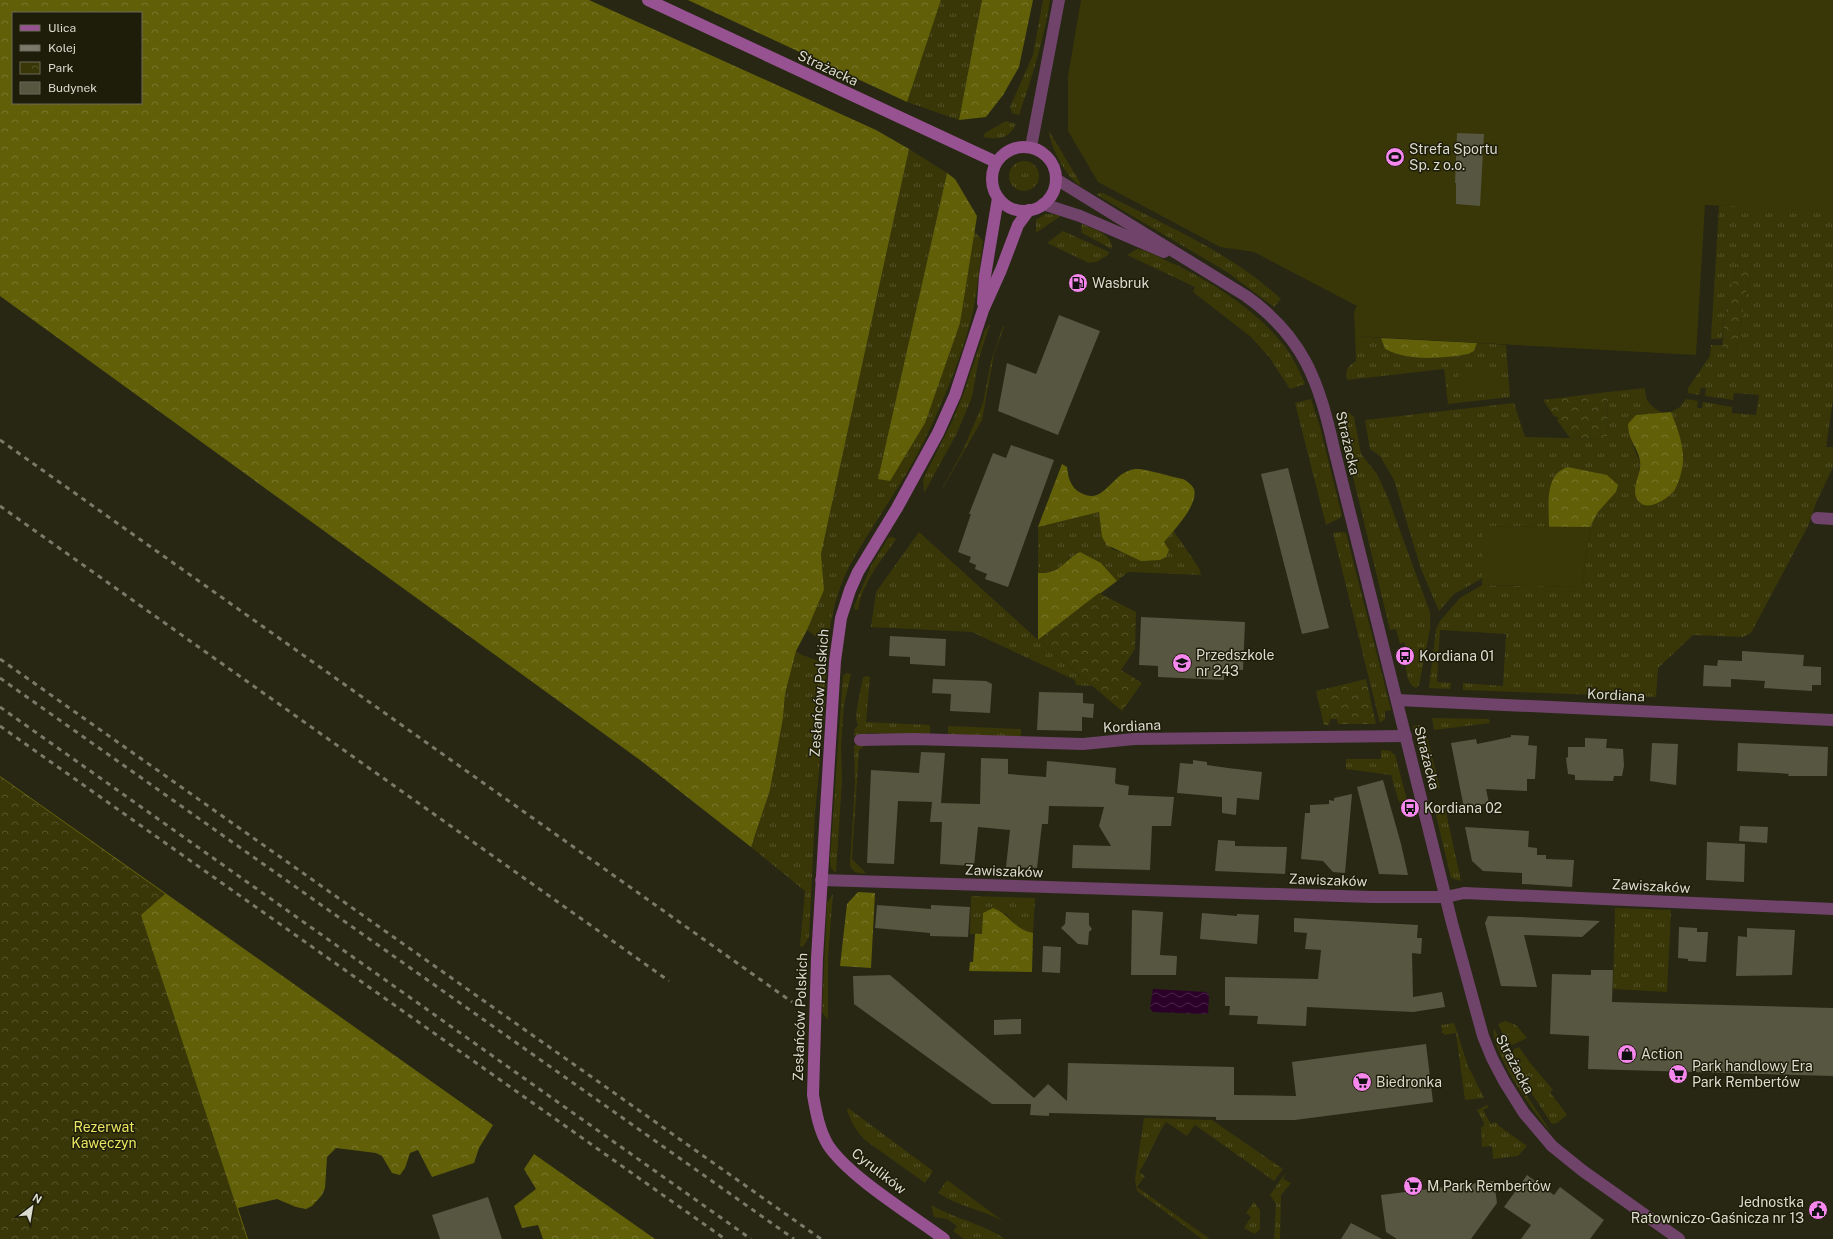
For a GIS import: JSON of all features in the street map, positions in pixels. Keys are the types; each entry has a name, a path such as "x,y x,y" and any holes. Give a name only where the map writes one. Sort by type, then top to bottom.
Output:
{"main road":[{"name":"Strażacka","path":"648,0 996,162"},
{"path":"1031,147 1040,151 1050,160 1056,179 1052,193 1043,204 1024,211 1009,207 998,198 992,184 993,169 996,162 1003,154 1012,149 1031,147"},
{"name":"Zesłańców Polskich","path":"983,310 985,276 998,198"},
{"name":"Zesłańców Polskich","path":"816,1110 813,1095 814,1045 821,880 835,660 841,618 858,572 903,498 938,433 954,395 983,310 1001,270 1018,225 1029,210"},
{"name":"Cyrulików","path":"816,1110 825,1139 838,1157 879,1191 944,1239"}],"street":[{"path":"1031,147 1059,0"},
{"name":"Strażacka","path":"1056,179 1209,272 1262,307 1283,328 1302,353 1313,374 1324,405 1446,897 1483,1036 1504,1082 1524,1113 1552,1146 1679,1239"},
{"name":"Strażacka","path":"1043,204 1080,216 1209,272"},
{"path":"1817,518 1833,519"},
{"name":"Kordiana","path":"1397,700 1833,720"},
{"name":"Kordiana","path":"860,740 914,739 1083,744 1134,739 1406,736"},
{"name":"Zawiszaków","path":"821,880 1364,897 1446,897 1464,893 1833,909"}],"green space":[{"path":"0,0 589,0 876,130 909,149 821,554 824,590 807,630 796,651 785,694 783,718 770,790 751,847 640,760 0,296"},
{"path":"688,0 941,0 907,102"},
{"path":"941,0 982,0 959,120 907,102"},
{"path":"982,0 1033,0 1019,67 1003,95 986,117 959,120"},
{"path":"1043,0 1050,0 1044,30 1033,72 1019,115 1012,113 1010,107 1033,55"},
{"name":"Strefa Sportu Sp. z o.o.","path":"1081,0 1833,0 1833,211 1705,205 1696,355 1355,336 1354,312 1357,306 1254,252 1220,247 1098,182 1068,131 1068,76"},
{"path":"1006,121 1016,124 1010,133 998,138 983,137 985,133"},
{"path":"1049,131 1081,184 1079,185 1074,181 1064,168 1053,146"},
{"path":"909,149 947,173 878,479 960,323 974,231 983,241 976,296 965,341 950,383 926,437 908,471 849,567 838,594 828,639 822,641 807,630 824,590 821,554"},
{"path":"1024,161 1034,166 1039,176 1034,186 1024,191 1014,186 1009,176 1014,166"},
{"path":"947,173 955,179 977,216 960,323 925,423 890,481 878,479"},
{"path":"1098,193 1103,193 1219,253 1241,267 1281,299 1274,307 1227,272 1097,195"},
{"path":"1719,206 1833,206 1833,400 1826,447 1833,447 1833,467 1816,503 1808,526 1751,633 1743,637 1693,635 1658,668 1656,697 1463,690 1463,683 1503,686 1506,634 1440,630 1437,682 1451,683 1450,689 1429,688 1436,629 1440,621 1460,598 1482,585 1582,587 1590,527 1598,512 1616,492 1607,475 1568,467 1550,489 1549,527 1483,526 1483,578 1454,594 1439,611 1421,569 1394,480 1380,456 1370,449 1365,420 1514,403 1525,437 1607,439 1608,392 1645,388 1646,397 1650,404 1655,409 1663,413 1636,415 1632,443 1640,462 1639,472 1666,498 1674,489 1679,479 1682,457 1681,445 1671,412 1680,407 1686,399 1698,401 1697,408 1702,408 1703,402 1732,407 1732,413 1756,415 1759,395 1734,393 1733,400 1705,396 1706,388 1701,388 1699,395 1688,393 1688,388 1710,356 1711,345 1722,345 1722,352 1736,353 1752,259 1739,257 1724,319 1722,339 1711,339"},
{"path":"1045,214 1062,215 1036,233 1036,220"},
{"path":"1082,224 1097,230 1106,236 1109,239 1112,249 1082,233"},
{"path":"1063,231 1109,252 1108,255 1096,262 1089,263 1047,243"},
{"path":"1137,249 1151,253 1198,276 1249,310 1264,323 1288,351 1305,384 1290,389 1269,357 1251,337 1193,292 1195,287 1127,255"},
{"path":"1739,257 1752,259 1736,353 1722,353 1724,319"},
{"path":"990,324 979,358 972,397 957,433 924,493 923,479 952,422 963,395 985,330"},
{"path":"1003,326 1004,327 994,354 982,420 937,498 963,450 983,403 991,361"},
{"path":"1355,336 1381,338 1385,349 1417,358 1452,356 1474,351 1477,343 1506,345 1510,397 1448,404 1444,369 1347,380 1347,369 1356,361"},
{"path":"1381,338 1477,343 1474,351 1468,354 1426,358 1405,356 1385,349"},
{"path":"1501,369 1504,391 1461,396 1458,375"},
{"path":"1608,392 1607,439 1570,438 1557,420 1559,418 1554,416 1543,400"},
{"path":"1311,399 1320,427 1342,516 1326,525 1295,403"},
{"path":"1348,412 1354,417 1361,454 1377,474 1388,498 1430,612 1430,629 1419,685 1416,688 1409,681 1405,663 1409,661 1404,642 1400,644 1396,629 1390,630 1339,419 1342,414"},
{"path":"1671,412 1678,430 1683,456 1680,477 1674,491 1661,502 1644,505 1636,497 1635,492 1640,470 1640,461 1628,430 1628,424 1636,415"},
{"path":"1062,464 1067,467 1069,479 1072,485 1081,493 1089,496 1102,492 1127,471 1135,469 1151,471 1183,479 1189,483 1194,489 1195,495 1193,502 1179,525 1164,542 1169,550 1166,557 1160,560 1141,561 1107,545 1102,537 1099,512 1038,527"},
{"path":"1568,467 1607,475 1618,485 1616,492 1598,512 1590,527 1549,527 1549,501 1551,484 1555,476 1560,471"},
{"path":"1099,512 1101,526 1112,549 1121,552 1163,542 1173,530 1199,568 1201,575 1128,572 1117,581 1101,563 1070,557 1057,570 1038,573 1038,527"},
{"path":"1483,526 1590,527 1582,587 1482,585"},
{"path":"919,532 1038,640 1092,686 1076,685 1075,680 972,632 871,627 876,592"},
{"path":"1333,533 1346,533 1391,710 1385,711 1385,719 1380,723"},
{"path":"892,537 896,539 868,581 860,600 858,610 855,610 854,606 871,566 888,538"},
{"path":"1080,552 1101,563 1117,581 1038,640 1038,573 1046,573 1057,569"},
{"path":"1099,593 1136,612 1135,649 1121,670 1142,683 1122,711 1038,640"},
{"path":"796,651 820,662 826,668 824,717 815,814 809,937 803,947 800,946 805,891 751,847 770,790 783,718 785,694"},
{"path":"846,673 851,674 844,705 841,746 842,781 836,873 831,868 830,860 843,676"},
{"path":"863,677 870,677 866,722 930,725 930,735 867,733 867,737 854,735 855,728 858,726 856,719 857,708"},
{"path":"1366,679 1376,724 1338,724 1337,719 1330,719 1329,725 1324,725 1316,691"},
{"path":"1432,718 1489,719 1490,723 1434,730"},
{"path":"1420,725 1426,733 1440,788 1433,790 1429,788 1413,726"},
{"path":"948,726 1021,729 1021,738 948,736"},
{"path":"867,744 859,750 852,859 866,873 860,873 853,870 850,863 855,784 854,745"},
{"path":"1381,750 1390,751 1395,755 1407,800 1399,802 1391,775 1346,769 1346,759 1381,759"},
{"name":"Rezerwat Kawęczyn","path":"0,776 493,1125 479,1148 474,1163 432,1177 418,1150 410,1153 405,1168 400,1175 392,1173 382,1156 376,1153 336,1148 327,1157 325,1188 322,1195 312,1206 306,1209 296,1207 277,1199 238,1208 248,1239 0,1239"},
{"name":"Rezerwat Kawęczyn","path":"0,777 165,894 141,915 247,1239 0,1239"},
{"path":"1444,803 1461,881 1451,878 1434,807 1436,804"},
{"path":"858,892 875,893 871,968 840,966 847,904"},
{"path":"833,894 828,955 828,1020 822,1012 827,903"},
{"path":"971,896 1035,898 1033,933 1019,929 1006,914 983,913 982,934 970,934"},
{"path":"993,908 1016,925 1033,933 1032,972 969,971 970,962 973,962 975,934 982,934 983,913"},
{"path":"1615,908 1671,910 1667,992 1613,989"},
{"path":"1505,1021 1516,1025 1527,1038 1512,1045 1507,1043 1498,1024"},
{"path":"1454,1023 1468,1066 1484,1098 1465,1100 1456,1033 1444,1035 1444,1033 1441,1033 1443,1028 1441,1029 1441,1025"},
{"path":"1494,1028 1527,1096 1551,1132 1525,1098 1506,1066 1494,1038"},
{"path":"1519,1047 1553,1090 1550,1092 1567,1115 1557,1123 1552,1124 1532,1094 1512,1054 1514,1049"},
{"path":"1487,1105 1489,1107 1483,1110 1491,1124 1496,1122 1499,1126 1527,1146 1518,1156 1493,1159 1492,1146 1482,1147 1481,1127 1483,1127 1484,1123 1477,1110"},
{"path":"848,1108 933,1171 925,1183 865,1140 852,1122 847,1110"},
{"path":"1144,1118 1212,1120 1283,1169 1274,1181 1195,1125 1187,1136 1166,1122 1139,1172 1145,1176 1137,1187 1210,1239 1202,1239 1137,1191 1135,1179"},
{"path":"534,1154 655,1239 543,1239 538,1225 522,1228 514,1206 536,1189 524,1169"},
{"path":"1286,1172 1283,1179 1291,1183 1281,1195 1280,1239 1274,1239 1276,1204 1270,1195"},
{"path":"947,1180 1003,1221 938,1193"},
{"path":"1254,1202 1260,1210 1260,1229 1255,1234 1244,1228 1251,1217 1246,1213"},
{"path":"931,1205 987,1229 1005,1239 964,1239 953,1231 957,1226 947,1219 934,1217"}],"water":[{"path":"1153,989 1206,992 1209,995 1208,1013 1153,1012 1150,1008"}],"building":[{"path":"1457,133 1484,134 1480,206 1456,204 1455,183"},
{"path":"1059,315 1100,331 1058,435 998,411 1007,363 1036,374"},
{"path":"1011,445 1054,460 1008,587 985,579 987,574 975,569 976,565 969,562 971,557 958,552 971,514 969,514 993,453 1006,458"},
{"path":"1288,468 1329,628 1302,634 1261,474"},
{"path":"1141,617 1245,622 1243,670 1224,669 1224,680 1158,677 1158,666 1139,665"},
{"path":"890,636 946,639 945,666 910,664 910,657 889,656"},
{"path":"1742,651 1804,655 1803,666 1821,667 1821,685 1812,685 1812,691 1764,688 1765,681 1731,679 1731,687 1703,686 1704,665 1717,666 1718,660 1742,661"},
{"path":"933,679 986,681 992,684 990,713 950,711 951,694 932,693"},
{"path":"1039,692 1083,693 1083,703 1094,704 1093,718 1082,717 1082,731 1037,730"},
{"path":"1511,735 1529,736 1528,745 1537,746 1535,779 1527,779 1527,791 1486,789 1489,803 1464,808 1451,743 1476,739 1477,744 1511,737"},
{"path":"1585,738 1607,739 1606,748 1623,749 1624,766 1622,776 1614,776 1613,781 1575,780 1575,775 1568,774 1566,758 1568,757 1568,747 1585,747"},
{"path":"1652,743 1678,744 1676,785 1650,781"},
{"path":"1738,743 1828,747 1827,776 1788,776 1789,774 1737,771"},
{"path":"921,752 945,753 941,803 980,804 981,758 1008,759 1008,774 1046,777 1047,761 1069,763 1116,768 1115,782 1116,784 1129,786 1128,795 1174,797 1171,826 1152,826 1150,870 1072,868 1073,845 1111,846 1099,826 1104,807 1049,806 1048,824 1042,824 1037,868 1006,867 1010,830 978,827 974,866 940,864 942,822 930,822 932,802 898,801 894,864 867,863 871,770 919,773"},
{"path":"1193,760 1207,762 1207,765 1262,772 1259,800 1237,798 1236,815 1222,813 1222,797 1177,793 1180,763 1193,764"},
{"path":"1383,780 1408,875 1379,874 1357,787"},
{"path":"1352,794 1345,873 1333,872 1323,861 1301,859 1305,813 1310,813 1310,805 1329,804 1329,800 1334,801 1334,798"},
{"path":"1740,826 1768,827 1767,843 1739,841"},
{"path":"1465,827 1529,831 1528,847 1537,848 1537,855 1546,855 1546,859 1574,860 1572,887 1522,884 1522,873 1483,871 1472,861"},
{"path":"1218,840 1235,841 1235,846 1287,847 1285,874 1215,871"},
{"path":"1707,842 1745,844 1744,882 1706,880"},
{"path":"877,905 931,909 931,905 970,907 968,937 930,936 930,933 875,928"},
{"path":"1132,910 1163,912 1160,955 1177,956 1176,975 1131,975"},
{"path":"1066,912 1089,913 1089,925 1092,929 1089,932 1088,945 1078,944 1061,928 1065,924"},
{"path":"1202,913 1237,916 1237,914 1259,915 1257,944 1200,939"},
{"path":"1488,916 1600,921 1582,937 1524,935 1537,987 1501,986 1485,923"},
{"path":"1294,918 1418,925 1417,938 1422,938 1421,954 1412,953 1413,997 1442,992 1445,1007 1413,1012 1307,1007 1306,1026 1257,1024 1258,1016 1229,1015 1230,1006 1225,1006 1225,977 1318,979 1321,950 1305,949 1307,933 1294,932"},
{"path":"1679,927 1697,928 1697,932 1708,932 1706,962 1688,961 1688,959 1678,958"},
{"path":"1747,928 1795,930 1792,975 1736,976 1738,936 1747,937"},
{"path":"1043,946 1061,947 1060,973 1042,972"},
{"path":"1591,970 1613,970 1612,1002 1833,1008 1833,1076 1588,1069 1589,1036 1550,1034 1552,974 1591,975"},
{"path":"890,975 1034,1098 1048,1084 1067,1101 1068,1063 1234,1067 1234,1095 1296,1096 1292,1062 1426,1044 1433,1102 1295,1120 1216,1120 1216,1117 1049,1113 1049,1116 1030,1115 1031,1104 992,1104 854,1004 853,976"},
{"path":"1021,1019 1021,1034 994,1035 994,1020"},
{"path":"1527,1175 1554,1195 1560,1187 1604,1220 1590,1239 1521,1239 1531,1225 1504,1207"},
{"path":"1494,1181 1497,1203 1471,1239 1397,1239 1386,1232 1381,1195"},
{"path":"488,1197 502,1239 440,1239 432,1215"},
{"path":"1351,1223 1382,1239 1341,1239"}],"railway":[{"path":"0,440 792,1002"},
{"path":"0,506 669,981"},
{"path":"0,659 821,1239"},
{"path":"0,678 794,1239"},
{"path":"0,707 751,1239"},
{"path":"0,726 725,1239"}],"place":[{"name":"Strefa Sportu Sp. z o.o.","path":"1395,157"},
{"name":"Wasbruk","path":"1078,283"},
{"name":"Kordiana 01","path":"1405,656"},
{"name":"Przedszkole nr 243","path":"1182,663"},
{"name":"Kordiana 02","path":"1410,808"},
{"name":"Action","path":"1627,1054"},
{"name":"Park handlowy Era Park Rembertów","path":"1678,1074"},
{"name":"Biedronka","path":"1362,1082"},
{"name":"M Park Rembertów","path":"1413,1186"},
{"name":"Jednostka Ratowniczo-Gaśnicza nr 13","path":"1818,1210"}]}
